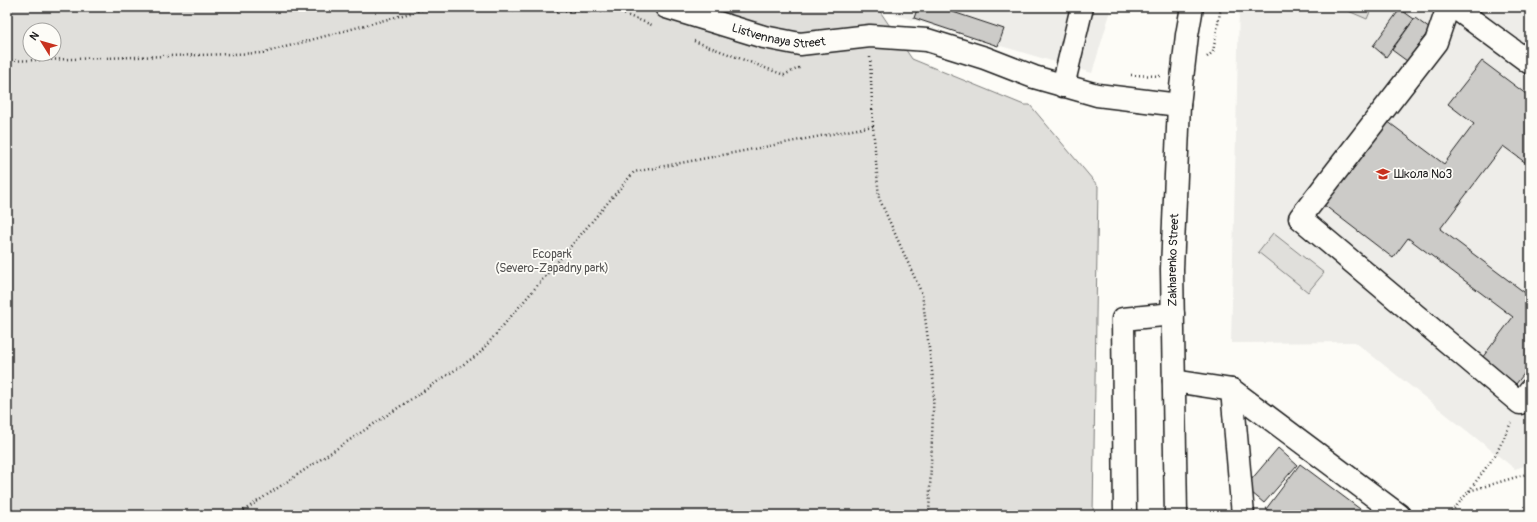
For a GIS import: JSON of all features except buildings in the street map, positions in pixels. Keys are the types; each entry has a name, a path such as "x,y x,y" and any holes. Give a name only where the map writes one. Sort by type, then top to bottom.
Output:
{"street":[{"name":"Listvennaya Street","path":"666,7 764,37 800,44 870,36 927,40 985,58 1034,77 1097,95 1180,105"},
{"path":"1063,86 1082,7"},
{"name":"Zakharenko Street","path":"1176,515 1172,269 1180,105 1192,7"},
{"path":"1448,7 1436,42 1300,218 1525,396"},
{"path":"1454,7 1530,63"},
{"path":"1125,515 1124,319 1173,314"},
{"path":"1174,381 1232,390 1399,515"},
{"path":"1232,390 1243,515"}],"path":[{"path":"866,7 870,36 873,126 879,198 922,294 934,386 929,515"},
{"path":"1128,75 1183,78 1213,52 1221,7"},
{"path":"7,61 263,53 425,10 616,11 652,25"},
{"path":"689,39 784,75 805,65"},
{"path":"237,515 479,354 634,172 873,126"},
{"path":"1449,515 1496,454 1525,396"},
{"path":"1468,491 1530,473"}],"shaded area":[{"path":"891,7 1112,7 1092,73 889,13"},
{"name":"Школа №3","path":"1239,7 1530,7 1530,464 1515,469 1355,342 1231,343"}],"green space":[{"name":"Ecopark (Severo-Zapadny park)","path":"7,7 877,7 912,59 1024,105 1030,105 1098,186 1093,515 7,515"},
{"path":"1339,7 1372,7 1367,19"},
{"path":"1273,233 1324,273 1308,292 1258,252"}],"place":[{"name":"Школа №3","path":"1383,174"}]}
